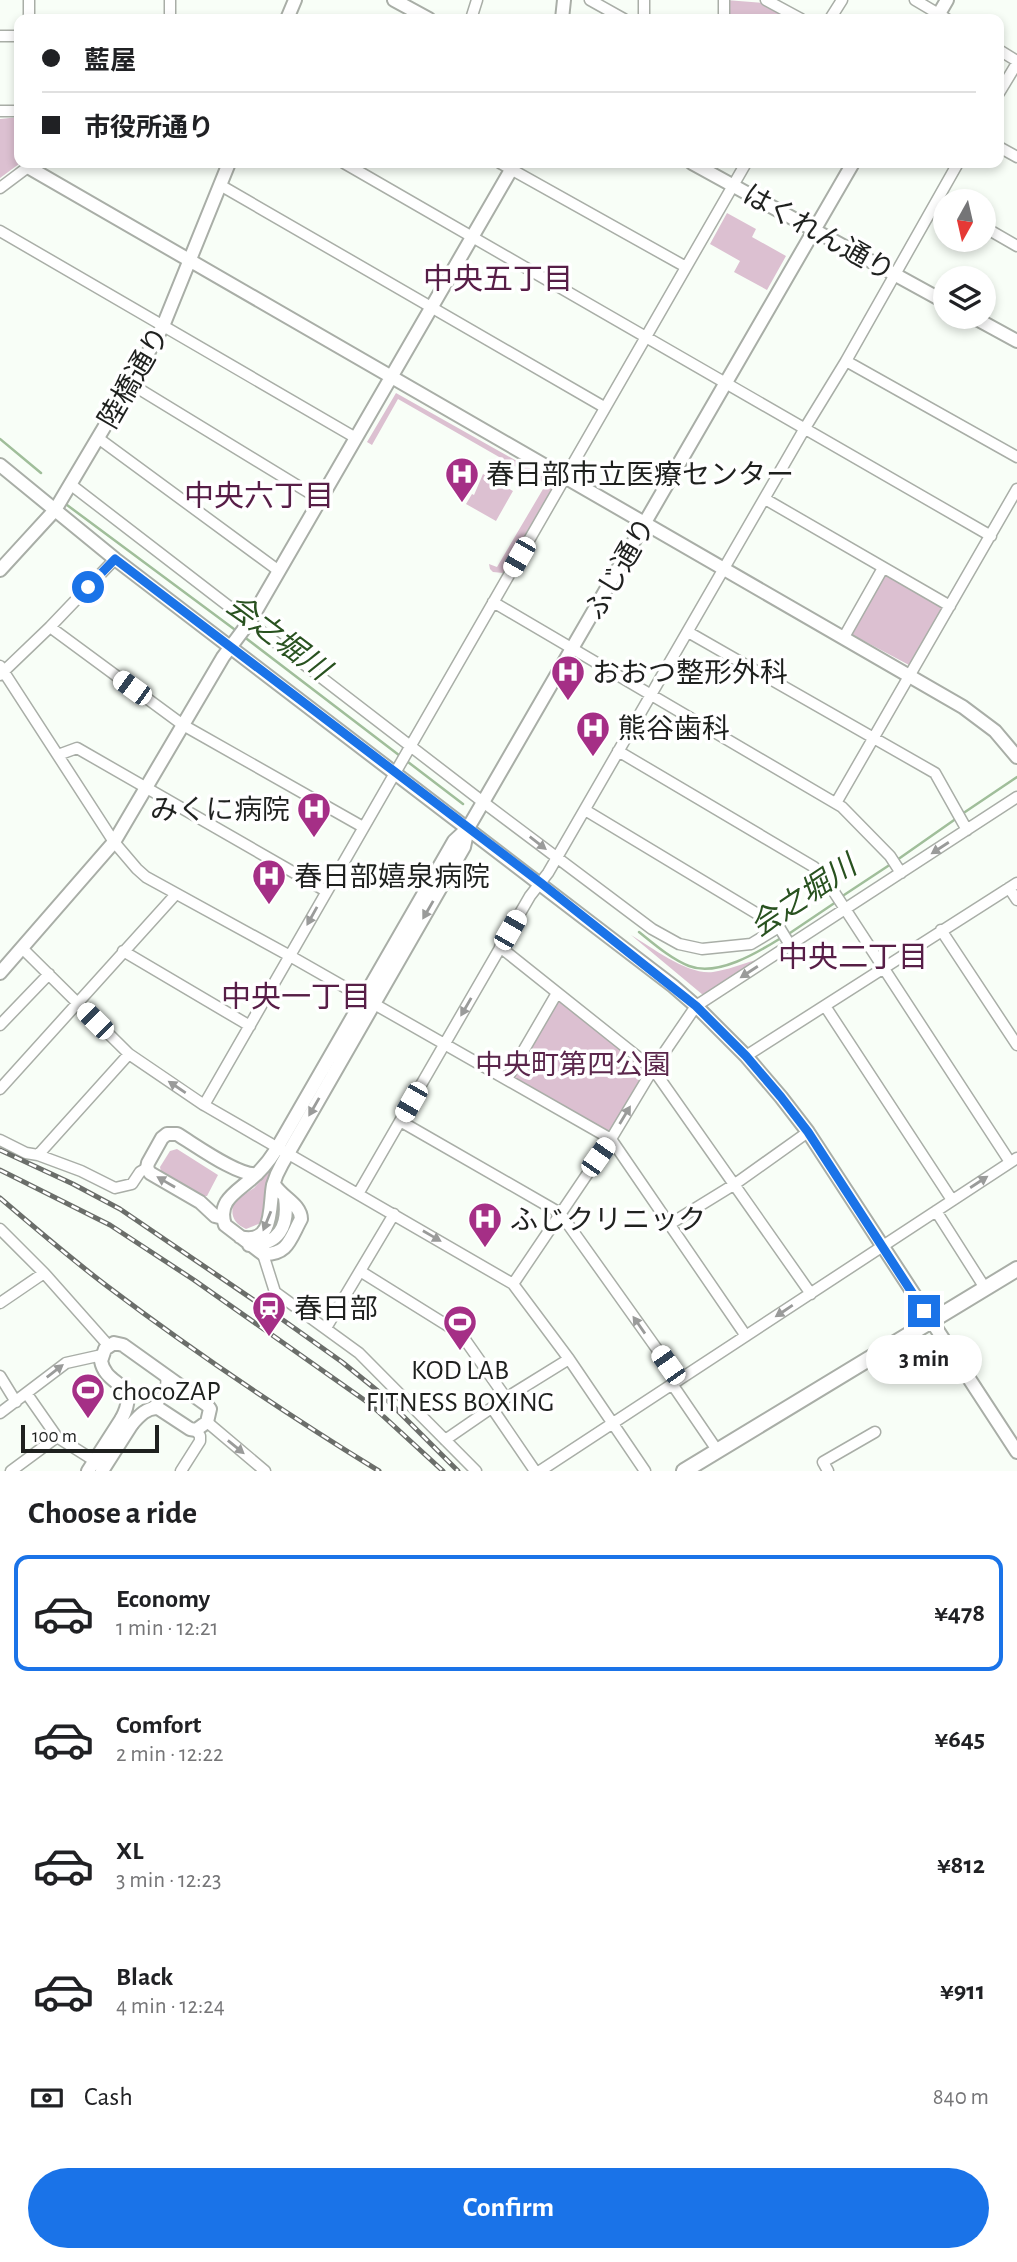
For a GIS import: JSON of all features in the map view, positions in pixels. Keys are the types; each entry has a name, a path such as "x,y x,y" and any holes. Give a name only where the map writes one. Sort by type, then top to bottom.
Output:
{"main road":[{"path":"684,1471 1017,1269"}],"street":[{"path":"394,0 420,14"},
{"path":"590,0 615,14"},
{"path":"766,0 792,14"},
{"path":"915,0 935,14"},
{"path":"1004,84 1017,62"},
{"path":"0,188 24,168"},
{"path":"33,168 565,478 910,675 982,720 1001,736 1017,757"},
{"name":"陸橋通り","path":"0,570 57,506 131,384 163,326 227,168"},
{"path":"353,168 991,536"},
{"path":"0,973 114,842 233,643 248,624 393,377 473,237 508,168"},
{"path":"514,168 686,267"},
{"name":"はくれん通り","path":"701,168 933,295"},
{"path":"204,1105 743,168"},
{"name":"ふじ通り","path":"283,1150 368,1001 454,841 470,824 482,804 850,168"},
{"path":"947,189 956,168"},
{"path":"220,185 604,407"},
{"path":"358,1194 533,891 556,860 895,274 933,215"},
{"path":"0,231 356,438"},
{"path":"996,234 1017,246"},
{"path":"995,329 1017,341"},
{"path":"846,361 1017,457"},
{"path":"131,384 321,500"},
{"path":"97,438 279,571"},
{"path":"0,466 57,506 115,559 233,643 396,769 545,878 696,1006 746,1056 808,1132 1017,1452"},
{"path":"69,486 482,804 652,929 679,944 702,949 751,944 780,929"},
{"path":"836,803 1017,489"},
{"path":"765,499 950,606"},
{"path":"115,559 50,627 1,671 114,842 146,877 611,1139 746,1336"},
{"path":"844,636 883,568"},
{"path":"493,601 836,803 890,856 900,871"},
{"path":"50,627 183,725 363,827"},
{"path":"688,632 934,773 966,827"},
{"path":"58,755 77,748 326,891"},
{"path":"492,1408 537,1471 1013,1160 834,892 814,867 618,751"},
{"path":"513,1284 611,1139 653,1069 696,1006 966,827 1017,797"},
{"path":"585,810 780,929 789,944"},
{"path":"746,1056 1013,885 1017,900"},
{"path":"0,1089 176,894"},
{"path":"941,930 1017,1045"},
{"path":"500,947 653,1069 811,1293"},
{"path":"23,948 130,1054 204,1105 513,1284 569,1359 645,1471"},
{"path":"123,951 250,1026"},
{"path":"0,1025 48,974"},
{"path":"507,1079 557,993"},
{"path":"825,1006 952,1200"},
{"path":"38,1155 130,1054"},
{"path":"400,1121 560,1213 675,1382 717,1450"},
{"path":"670,1224 735,1184 808,1132"},
{"path":"223,1218 215,1216 200,1202 150,1173 148,1163 162,1138 167,1134 177,1134 239,1170 257,1174"},
{"path":"0,1140 26,1153 81,1171 115,1188 132,1184 140,1172 147,1168"},
{"path":"283,1150 227,1200 223,1218 228,1229 262,1254 275,1292 359,1353 476,1471"},
{"path":"244,1241 265,1230 271,1216 274,1184 283,1150"},
{"path":"262,1254 283,1250 301,1214 274,1184"},
{"path":"244,1241 263,1244 276,1236 282,1229 287,1212 285,1198"},
{"path":"936,1211 985,1288"},
{"path":"326,1328 394,1214"},
{"path":"0,1229 44,1273 105,1350"},
{"path":"360,1271 461,1334 506,1398"},
{"path":"0,1303 44,1273"},
{"path":"0,1413 66,1363 105,1350 114,1343 123,1345 210,1409 207,1422 196,1430 190,1429 158,1408 152,1408"},
{"path":"27,1394 57,1437 95,1468 127,1421 128,1396 119,1383 105,1374 101,1361 105,1350"},
{"path":"445,1440 569,1359"},
{"path":"0,1376 16,1402"},
{"path":"127,1421 152,1408 165,1394 166,1376"},
{"path":"207,1422 265,1471"},
{"path":"181,1471 200,1441 196,1430"},
{"path":"828,1471 823,1462 875,1433"},
{"path":"11,1471 57,1437"}],"green space":[{"path":"726,0 764,3 784,14 726,14"},
{"path":"14,118 14,168 0,178 0,119"},
{"path":"727,213 756,229 752,237 786,256 767,290 734,272 740,261 710,244"},
{"path":"396,393 556,483 503,573 493,572 489,564 497,567 546,484 398,399 372,445 367,442"},
{"path":"483,474 513,491 496,521 466,504 472,494 474,495"},
{"path":"886,575 942,608 909,665 851,634"},
{"path":"631,935 681,965 703,972 718,971 756,960 703,995"},
{"name":"中央町第四公園","path":"557,995 646,1069 608,1134 511,1076"},
{"path":"177,1149 218,1175 207,1196 202,1197 161,1172 160,1167 170,1151"},
{"path":"273,1167 266,1195 265,1216 261,1223 246,1229 234,1218 234,1201 254,1188"}],"waterway":[{"name":"会之堀川","path":"0,439 41,473"},
{"name":"会之堀川","path":"67,505 238,632"},
{"name":"会之堀川","path":"243,636 463,804"},
{"name":"会之堀川","path":"962,814 1017,777"},
{"name":"会之堀川","path":"897,860 957,818"},
{"name":"会之堀川","path":"841,897 891,864"},
{"name":"会之堀川","path":"787,935 836,902"},
{"name":"会之堀川","path":"639,932 676,959 700,969 736,962 781,938"}],"railway":[{"path":"0,1150 120,1209 283,1320 379,1392 458,1471"},
{"path":"0,1170 110,1225 194,1280 370,1404 443,1471"},
{"path":"0,1198 80,1265 173,1335 379,1471"}],"place":[{"name":"春日部市立医療センター","path":"462,504"},
{"name":"おおつ整形外科","path":"568,702"},
{"name":"熊谷歯科","path":"593,758"},
{"name":"みくに病院","path":"314,839"},
{"name":"春日部嬉泉病院","path":"269,906"},
{"name":"ふじクリニック","path":"485,1249"},
{"name":"春日部","path":"269,1338"},
{"name":"KOD LAB FITNESS BOXING","path":"460,1352"},
{"name":"chocoZAP","path":"88,1420"}],"district":[{"name":"中央五丁目","path":"498,279"},
{"name":"中央六丁目","path":"259,496"},
{"name":"中央二丁目","path":"853,957"},
{"name":"中央一丁目","path":"296,997"}],"route":[{"path":"88,587 115,559 673,986 746,1056 781,1097 808,1132 924,1311"}]}
